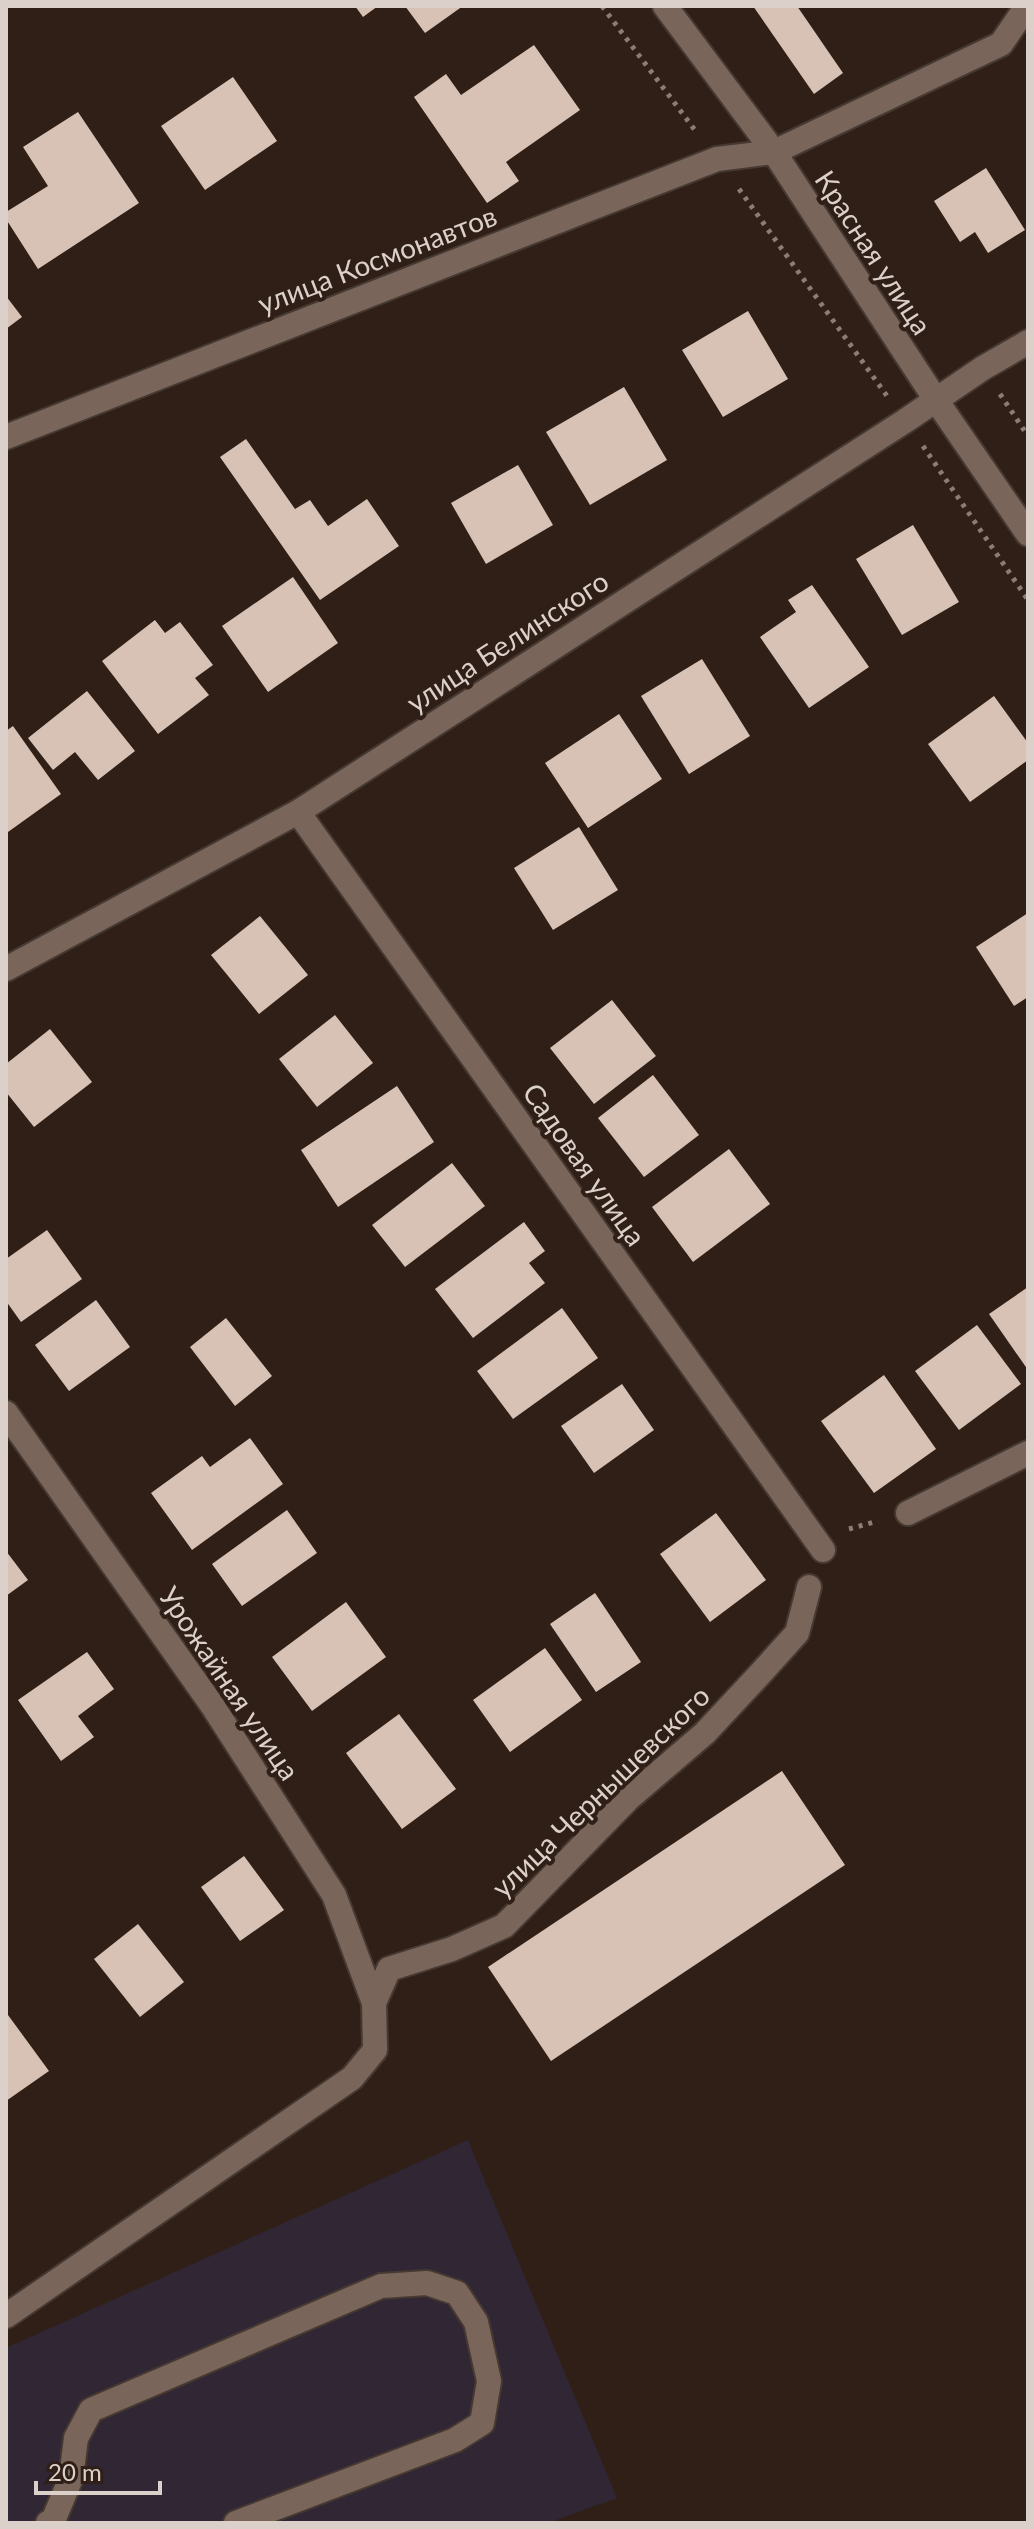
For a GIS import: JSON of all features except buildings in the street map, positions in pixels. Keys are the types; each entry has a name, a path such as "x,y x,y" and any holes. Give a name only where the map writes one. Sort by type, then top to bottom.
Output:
{"street":[{"name":"Красная улица","path":"665,6 774,152 936,400 1028,534"},
{"name":"улица Космонавтов","path":"6,437 717,159 774,152 1001,44 1027,6"},
{"name":"улица Белинского","path":"6,969 298,812 983,368 1028,342"},
{"name":"Садовая улица","path":"298,812 823,1550"},
{"name":"Урожайная улица","path":"6,1413 212,1705 334,1895 374,2003"},
{"path":"908,1513 1028,1453"},
{"name":"улица Чернышевского","path":"6,2316 352,2078 375,2050 374,2003 389,1969 452,1949 504,1926 628,1799 705,1733 770,1664 797,1633 809,1587"},
{"path":"52,2522 71,2478 76,2438 91,2410 381,2286 427,2283 457,2293 476,2322 489,2381 482,2423 455,2440 236,2523"}],"path":[{"path":"602,6 717,159 905,421 1028,600"},
{"path":"983,368 1028,436"}],"shaded area":[{"path":"468,2140 617,2498 548,2523 6,2523 6,2348"}]}
